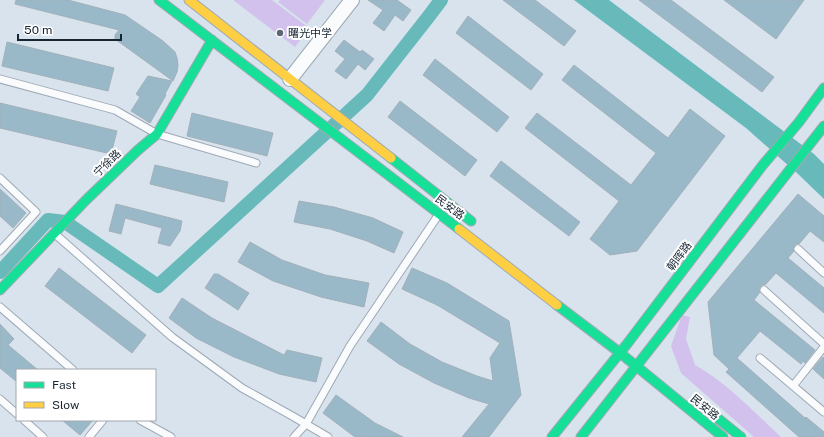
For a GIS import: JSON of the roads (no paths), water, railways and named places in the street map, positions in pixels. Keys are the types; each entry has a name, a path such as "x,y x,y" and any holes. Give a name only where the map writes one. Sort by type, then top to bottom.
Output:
{"main road":[{"name":"民安路","path":"159,0 619,352 723,437"},
{"name":"民安路","path":"189,0 477,226"},
{"name":"宁徐路","path":"0,290 86,200 138,150 157,134 212,40"},
{"name":"朝晖路","path":"581,437 637,366 635,351 762,166 799,122 824,88"},
{"path":"813,103 820,112"},
{"name":"朝晖路","path":"552,437 619,352 635,351 783,179 822,129"},
{"name":"民安路","path":"710,412 741,437"}],"street":[{"path":"290,79 352,0"}],"lane":[{"path":"0,79 115,110 157,134 256,163"},
{"path":"0,178 36,212 1,249"},
{"path":"294,437 306,424 350,346 439,214"},
{"path":"57,232 172,337 242,388 328,437"},
{"path":"798,250 824,273"},
{"path":"764,290 824,344"},
{"path":"0,307 72,369"},
{"path":"793,386 824,347"},
{"path":"760,358 824,412"},
{"path":"0,399 16,413"},
{"path":"25,421 43,437"},
{"path":"89,437 101,421"},
{"path":"142,421 171,437"}],"waterway":[{"path":"0,272 48,220 65,222 158,286 367,95 441,0"}],"place":[{"name":"曙光中学","path":"280,33"}]}
